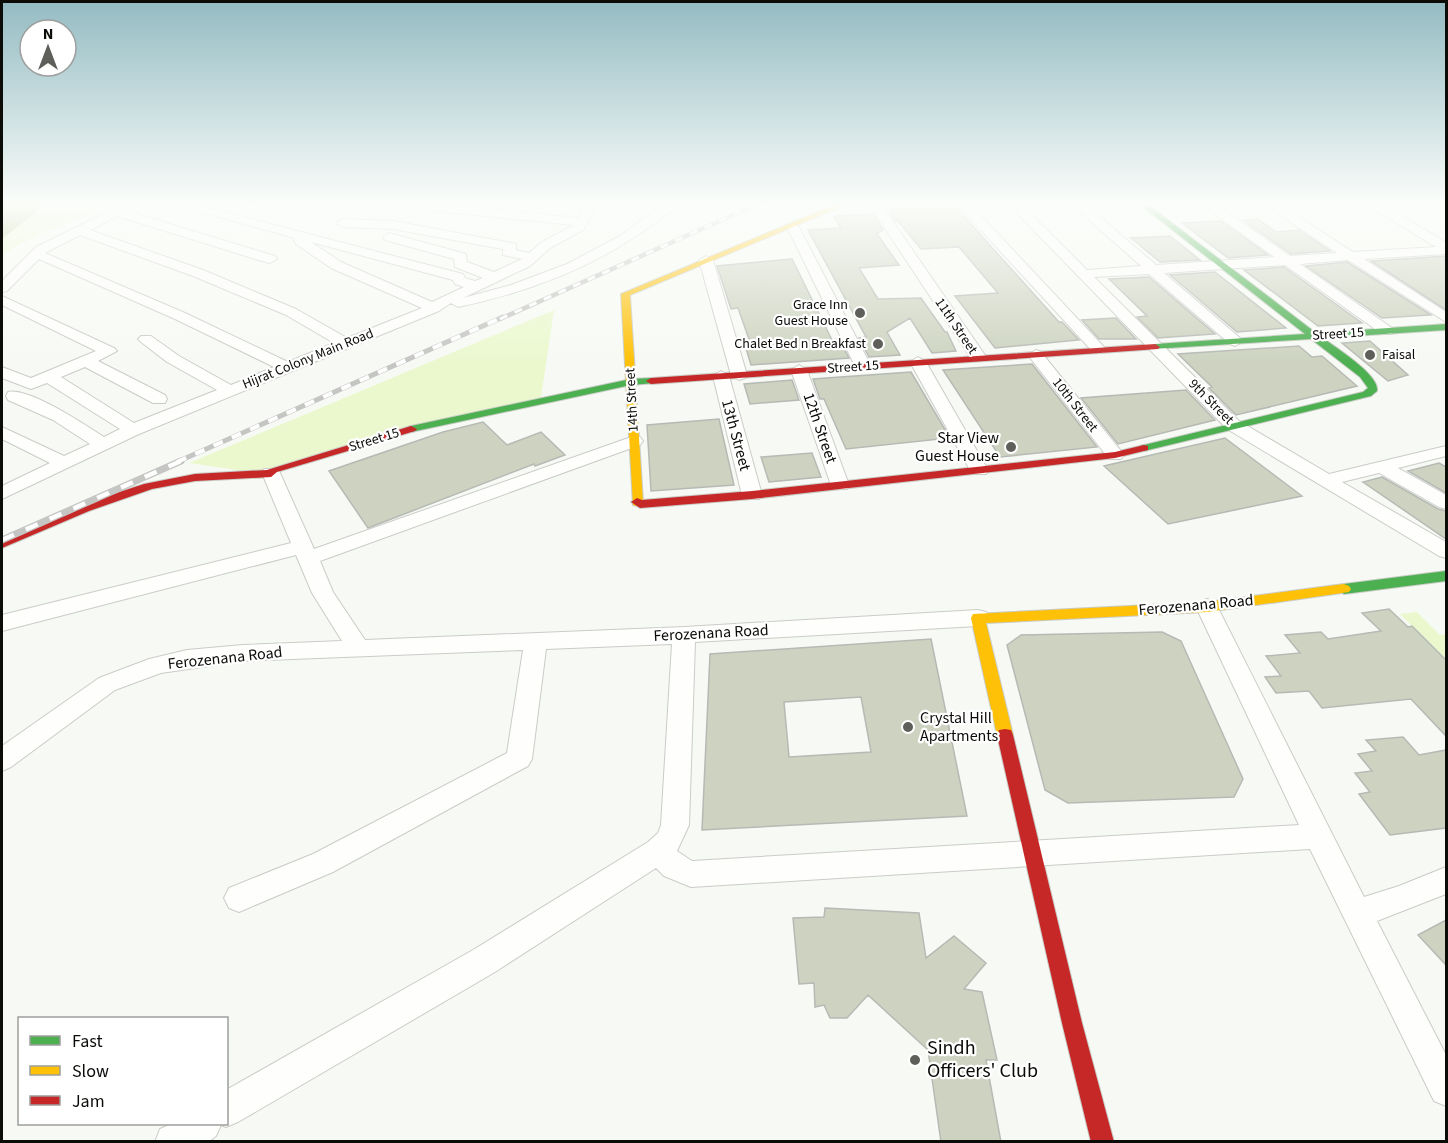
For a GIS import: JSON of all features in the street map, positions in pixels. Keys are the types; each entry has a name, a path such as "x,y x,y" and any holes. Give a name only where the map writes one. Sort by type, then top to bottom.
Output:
{"street":[{"path":"2,288 35,256"},
{"path":"42,256 180,316 288,368"},
{"path":"151,256 198,273 291,312 346,344"},
{"path":"261,256 270,259"},
{"path":"322,256 336,265 433,307 501,295 583,264 595,256"},
{"path":"379,256 458,277 460,281 477,286"},
{"path":"460,256 460,264 494,278"},
{"path":"706,260 716,256"},
{"path":"808,256 863,366"},
{"name":"11th Street","path":"910,256 978,358"},
{"path":"1012,256 1099,350"},
{"name":"9th Street","path":"1066,256 1233,425 1446,551"},
{"path":"1138,256 1235,341"},
{"path":"752,495 1115,455 1367,394 1372,389 1371,382 1364,375 1210,256"},
{"path":"1280,256 1387,331"},
{"path":"1084,274 1346,256"},
{"path":"1351,256 1446,318"},
{"name":"Hijrat Colony Main Road","path":"2,493 133,430 433,307 525,263 532,257"},
{"name":"14th Street","path":"706,260 625,294 632,382 636,501 640,504 752,495"},
{"name":"13th Street","path":"706,260 752,495"},
{"path":"2,300 109,351 27,384 2,372"},
{"name":"Street 15","path":"2,544 60,519 154,485 186,478 271,473 273,470 424,425 632,382 1446,327"},
{"path":"146,339 173,359 230,391"},
{"name":"10th Street","path":"1035,355 1115,455"},
{"path":"86,361 159,399"},
{"path":"918,362 979,470"},
{"name":"12th Street","path":"799,370 840,485"},
{"path":"49,377 133,430"},
{"path":"14,396 59,416 102,444"},
{"path":"2,432 64,463"},
{"path":"2,623 305,553 634,441"},
{"path":"1326,480 1443,455"},
{"path":"1383,466 1446,503"},
{"path":"271,473 323,593 359,649"},
{"name":"Ferozenana Road","path":"2,760 107,684 157,665 187,659 243,653 684,635 1207,607 1446,576"},
{"path":"1207,607 1318,837 1446,1089"},
{"path":"978,618 1072,1023 1103,1142"},
{"path":"228,1109 484,961 658,851 668,841 675,825 684,635"},
{"path":"239,898 323,863 519,759 536,642"},
{"path":"658,851 674,867 691,874 1318,837"},
{"path":"1357,913 1402,899 1446,880"},
{"path":"173,1142 202,1125"}],"shaded area":[{"path":"554,310 541,397 257,473 189,463"},
{"path":"1417,612 1440,635 1446,634 1446,660 1400,614"}],"building":[{"path":"822,256 893,256 899,265 859,268 878,299 921,298 947,332 956,351 932,353 910,318 887,332 900,355 869,357 859,338 866,337"},
{"path":"967,256 1000,256 1059,322 1062,322 1079,340 995,348 955,296 998,293"},
{"path":"1153,256 1195,256 1200,260 1160,262"},
{"path":"1446,256 1446,310 1371,261"},
{"path":"792,259 832,340 839,339 849,358 751,365 745,345 751,345 738,308 731,309 717,266"},
{"path":"1347,262 1431,315 1382,318 1306,266"},
{"path":"1284,267 1362,323 1318,326 1244,270"},
{"path":"1215,272 1286,328 1237,332 1170,275"},
{"path":"1149,277 1215,334 1158,338 1137,317 1147,316 1109,279"},
{"path":"1116,318 1136,339 1099,339 1082,320"},
{"name":"Faisal","path":"1370,341 1408,375 1388,381 1342,343"},
{"path":"1299,346 1312,357 1322,356 1357,386 1236,415 1209,388 1212,387 1178,354"},
{"path":"1032,364 1097,447 1000,457 943,370"},
{"path":"911,372 950,438 846,449 824,399 820,399 813,379"},
{"path":"792,380 799,400 750,404 744,384"},
{"path":"1186,390 1215,420 1118,444 1081,398"},
{"path":"719,419 734,485 651,491 647,425"},
{"path":"483,422 507,445 541,432 565,455 535,466 534,464 368,528 329,471 443,432"},
{"path":"1225,438 1302,496 1168,524 1104,466"},
{"path":"812,453 821,477 769,482 761,457"},
{"path":"1439,463 1446,467 1446,493 1408,471"},
{"path":"1382,477 1438,509 1446,511 1446,539 1363,482"},
{"path":"1389,609 1408,627 1412,626 1446,660 1446,736 1411,699 1322,708 1309,691 1276,693 1265,677 1281,676 1266,656 1300,653 1285,635 1321,632 1328,639 1381,631 1362,613"},
{"path":"1162,632 1181,641 1243,779 1234,797 1068,803 1045,790 1007,645 1021,635"},
{"name":"Crystal Hill Apartments","path":"931,639 967,816 702,830 710,654","holes":["861,697 871,752 789,757 784,702"]},
{"path":"1403,737 1419,755 1446,750 1446,828 1390,835 1359,794 1370,792 1355,773 1372,771 1358,754 1376,751 1366,740"},
{"name":"Sindh Officers' Club","path":"825,908 919,913 926,958 954,936 986,963 964,989 982,992 997,1060 986,1060 1001,1142 941,1142 928,1050 868,995 847,1018 830,1018 824,1005 815,1007 814,983 799,984 793,918 824,917"},
{"path":"1446,920 1446,965 1418,935"}],"railway":[{"path":"500,319 640,256"},
{"path":"177,462 503,317"},
{"path":"2,540 181,461"}],"traffic: fast":[{"path":"1144,448 1367,394 1373,389 1371,382 1364,375 1210,256"},
{"path":"1155,347 1446,327"},
{"path":"411,429 631,382 651,381"},
{"path":"1344,589 1446,576"}],"traffic: slow":[{"path":"637,502 625,294 717,256"},
{"path":"1005,735 978,618 1207,607 1344,589"}],"traffic: jam":[{"path":"651,381 1155,347"},
{"path":"2,544 84,508 148,486 195,478 271,473 273,470 411,429"},
{"path":"637,502 640,504 752,495 1115,455 1144,448"},
{"path":"1005,735 1072,1023 1103,1142"}],"place":[{"name":"Grace Inn Guest House","path":"860,313"},
{"name":"Chalet Bed n Breakfast","path":"878,344"},
{"name":"Faisal","path":"1370,355"},
{"name":"Star View Guest House","path":"1011,447"},
{"name":"Crystal Hill Apartments","path":"908,727"},
{"name":"Sindh Officers' Club","path":"915,1060"}]}
